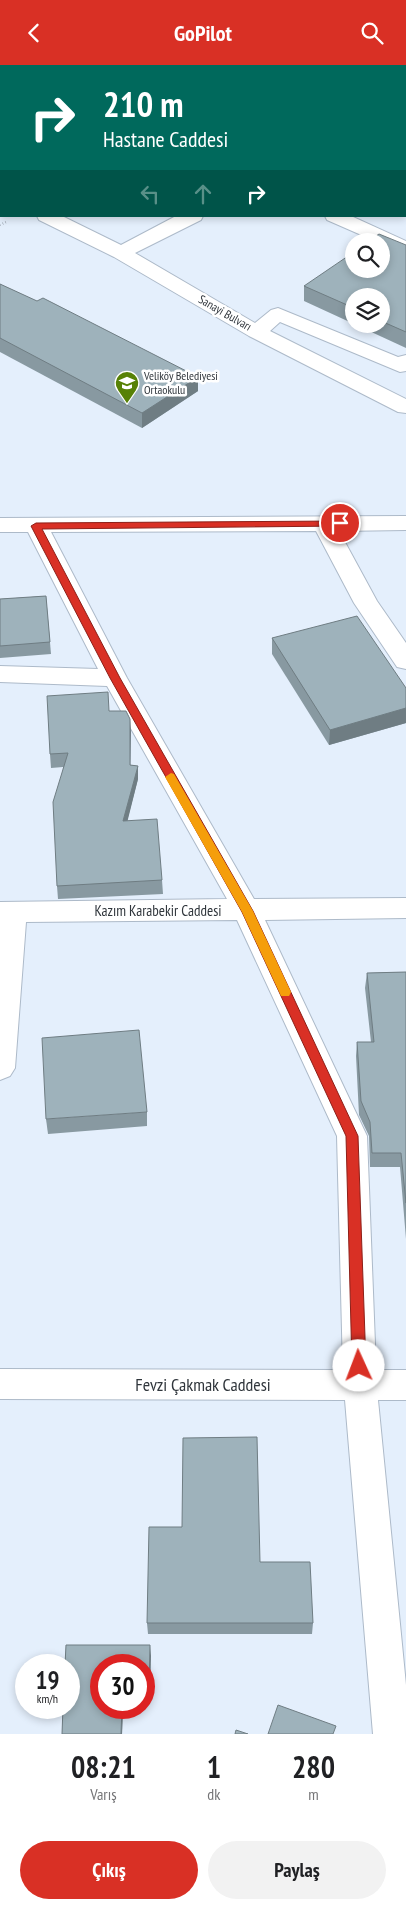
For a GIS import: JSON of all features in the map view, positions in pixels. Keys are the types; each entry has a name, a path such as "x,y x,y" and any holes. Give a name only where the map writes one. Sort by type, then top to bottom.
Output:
{"street":[{"name":"Sanayi Bulvarı","path":"48,217 121,253 256,331 406,407"},
{"path":"121,253 191,217"},
{"path":"336,217 406,248"},
{"path":"256,331 278,314 400,366 406,361"},
{"path":"357,382 385,359"},
{"path":"0,525 406,523"},
{"path":"324,524 366,603 406,661"},
{"path":"36,526 115,678 247,911 352,1136 360,1385 392,1734"},
{"path":"0,675 115,678"},
{"name":"Kazım Karabekir Caddesi","path":"6,912 406,908"},
{"path":"0,1068 6,912"},
{"name":"Fevzi Çakmak Caddesi","path":"0,1384 406,1385"}],"path":[{"path":"0,225 6,222"}],"building":[{"path":"390,238 406,245 406,332 390,325 390,288 345,288 345,304 304,286 345,258 345,278 390,278"},
{"path":"0,284 37,301 43,298 198,377 142,413 0,338"},
{"path":"46,596 50,642 0,646 0,599"},
{"path":"357,616 406,688 406,708 330,730 272,638"},
{"path":"108,692 109,711 126,711 130,719 130,765 138,766 123,821 157,819 162,880 57,886 53,802 68,753 50,754 47,696"},
{"path":"406,972 406,1203 401,1153 372,1153 370,1122 361,1101 357,1042 374,1042 367,973"},
{"path":"139,1030 147,1112 46,1119 42,1038"},
{"path":"257,1437 260,1562 310,1562 313,1623 147,1623 149,1527 182,1527 183,1438"},
{"path":"66,1645 150,1645 150,1654 90,1654 90,1719 122,1719 121,1734 62,1734 63,1719 80,1719 80,1654 66,1654"},
{"path":"278,1705 336,1726 333,1734 268,1734"},
{"path":"236,1730 248,1734 235,1734"}],"slow traffic":[{"path":"171,777 247,911 285,992"}],"place":[{"name":"Veliköy Belediyesi Ortaokulu","path":"127,404"}],"route":[{"path":"340,523 36,526 115,678 247,911 352,1136 359,1366"}]}
